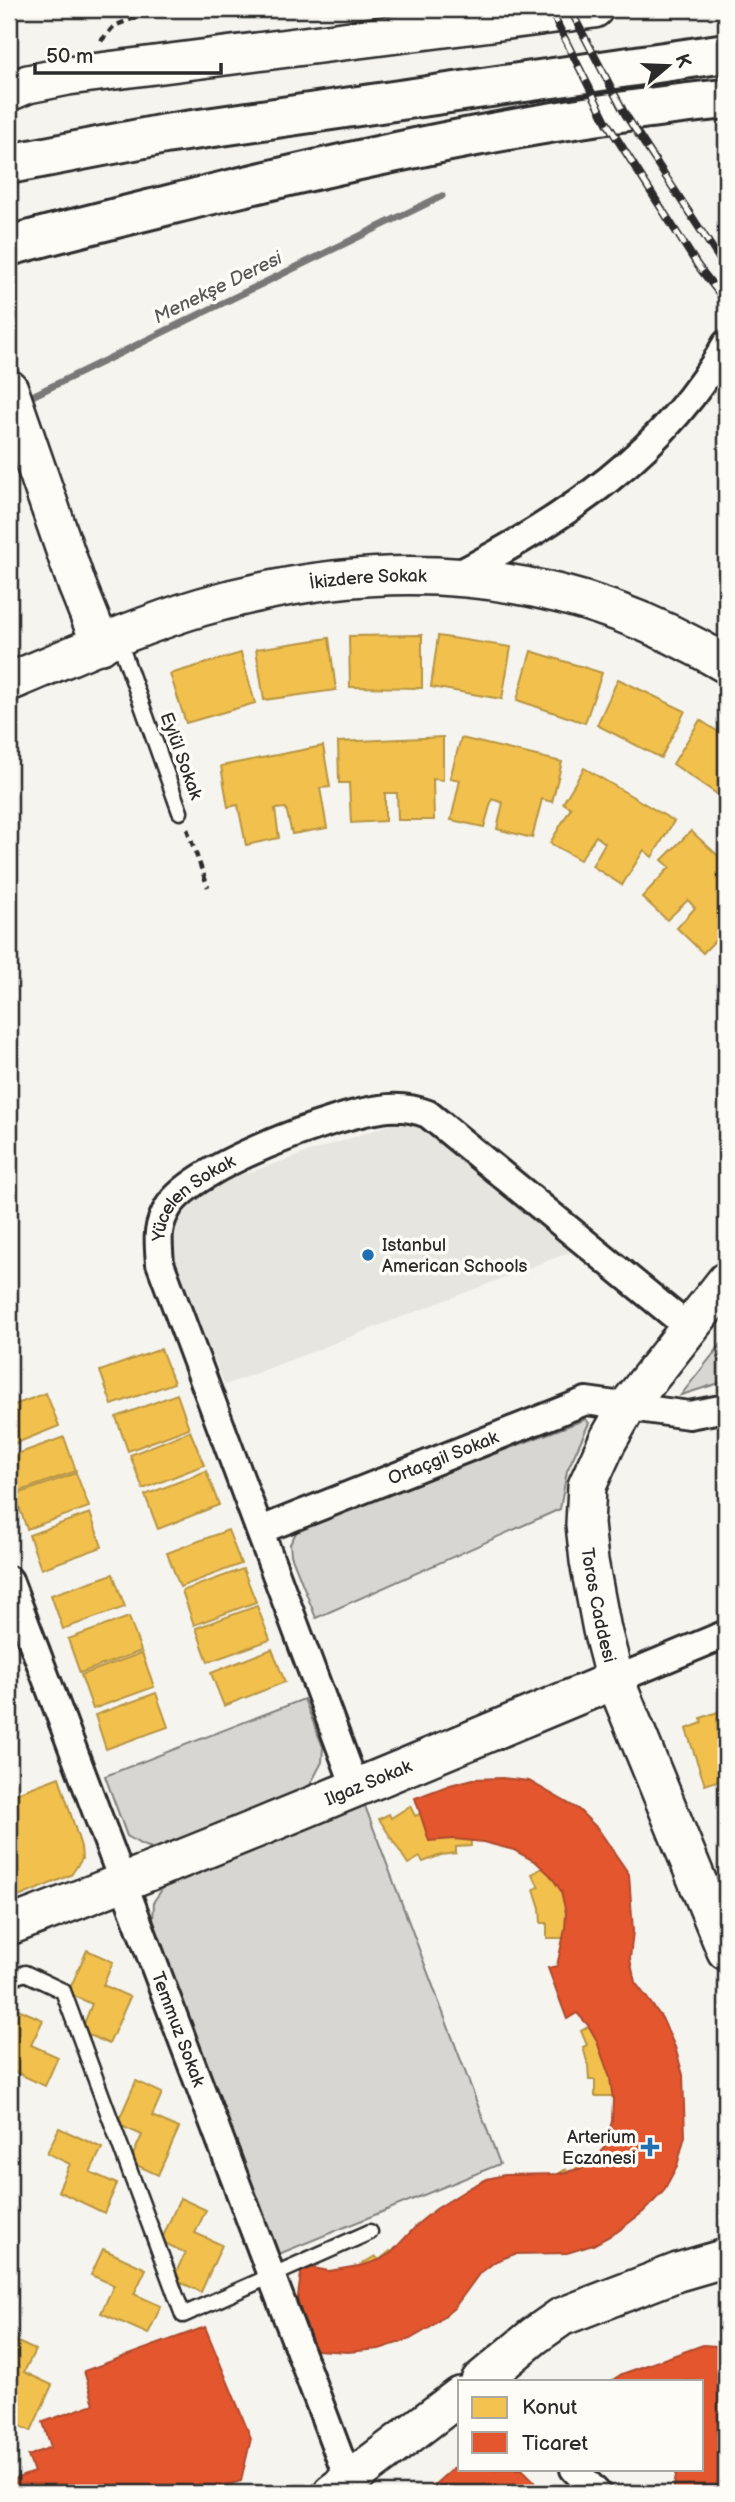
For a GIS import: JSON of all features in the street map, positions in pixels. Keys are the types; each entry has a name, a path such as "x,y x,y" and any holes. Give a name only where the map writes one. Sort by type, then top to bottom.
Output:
{"main road":[{"path":"9,164 164,134 721,53"},
{"path":"9,246 358,159 495,131 726,99"}],"street":[{"path":"9,92 68,76 594,9"},
{"path":"457,575 508,550 563,514 619,472 669,426 710,373 726,344"},
{"path":"9,389 73,574 109,641"},
{"path":"73,574 95,602 111,612 133,619 165,620"},
{"path":"45,667 60,650 70,631 77,608 73,574"},
{"name":"İkizdere Sokak","path":"9,682 165,620 257,594 320,583 379,577 457,575 496,580 582,600 687,640 726,664"},
{"name":"Yücelen Sokak","path":"356,1789 160,1263 158,1231 169,1205 188,1186 232,1162 300,1132 347,1116 381,1109 410,1107 428,1114 688,1327"},
{"name":"Toros Caddesi","path":"726,1281 627,1407 587,1486 586,1511 589,1561 615,1680 726,1949"},
{"name":"Ortaçgil Sokak","path":"261,1530 586,1401 689,1415 726,1408"},
{"name":"Temmuz Sokak","path":"9,1580 270,2276 340,2486"},
{"name":"Ilgaz Sokak","path":"9,1926 124,1883 356,1789 726,1634"},
{"path":"484,2380 534,2336 561,2317 678,2272 726,2259"},
{"path":"340,2486 458,2399"},
{"path":"575,2470 597,2493"}],"lane":[{"name":"Eylül Sokak","path":"109,641 180,812"},
{"path":"9,1979 25,1973 63,1991 183,2315 370,2232"}],"path":[{"name":"Eylül Sokak","path":"180,812 208,887"}],"shaded area":[{"name":"Istanbul American Schools","path":"405,1123 422,1128 456,1152 573,1251 225,1385 175,1260 173,1243 185,1210 221,1182 392,1124"},
{"path":"726,1338 726,1381 681,1395"},
{"path":"586,1419 589,1423 567,1471 560,1509 316,1618 291,1555 290,1544 298,1529"},
{"path":"304,1699 323,1747 322,1762 309,1787 156,1849 127,1836 105,1776"},
{"path":"362,1798 500,2164 274,2256 153,1923 154,1901 163,1888"}],"building: Konut":[{"path":"422,635 422,688 350,687 349,636"},
{"path":"438,636 511,647 502,699 431,687"},
{"path":"329,638 336,690 264,700 256,649"},
{"path":"531,651 602,673 585,723 517,700"},
{"path":"241,653 255,703 186,723 170,674"},
{"path":"618,679 685,711 661,758 597,725"},
{"path":"700,720 726,737 726,800 673,764"},
{"path":"443,737 443,780 433,779 434,820 398,820 397,793 385,793 385,821 351,823 349,783 339,783 338,742"},
{"path":"461,738 562,762 552,802 542,799 532,838 497,829 503,803 492,799 484,827 451,820 460,780 450,778"},
{"path":"323,746 330,787 320,788 327,828 292,834 286,808 275,809 279,838 246,845 238,805 228,807 221,766"},
{"path":"584,768 674,821 652,857 644,850 622,885 592,866 605,843 596,836 580,860 550,843 571,808 563,803"},
{"path":"691,831 726,863 726,929 703,953 677,928 695,908 688,900 667,920 642,897 670,867 662,860"},
{"path":"161,1349 174,1383 112,1405 100,1371"},
{"path":"46,1393 59,1426 9,1446 9,1407"},
{"path":"177,1394 189,1428 128,1451 116,1417"},
{"path":"190,1431 204,1465 143,1489 130,1455"},
{"path":"64,1437 76,1471 15,1493 9,1476 9,1457"},
{"path":"206,1471 219,1505 158,1529 145,1495"},
{"path":"76,1473 89,1507 27,1529 15,1495"},
{"path":"90,1513 102,1547 41,1569 29,1535"},
{"path":"228,1530 241,1564 180,1587 167,1553"},
{"path":"243,1569 256,1602 194,1625 182,1591"},
{"path":"113,1574 125,1607 63,1629 51,1595"},
{"path":"257,1606 270,1640 208,1662 196,1628"},
{"path":"129,1617 141,1651 80,1673 68,1639"},
{"path":"272,1649 285,1682 224,1706 211,1673"},
{"path":"142,1653 154,1687 93,1709 81,1675"},
{"path":"156,1693 168,1727 106,1749 95,1715"},
{"path":"726,1709 726,1778 705,1785 686,1729 702,1723 701,1718"},
{"path":"59,1777 81,1847 82,1859 71,1875 9,1901 9,1796"},
{"path":"468,1790 471,1846 456,1847 456,1853 423,1862 420,1857 408,1864 379,1819 389,1814 391,1818 410,1806 415,1816 431,1809 430,1796"},
{"path":"578,1847 584,1858 579,1860 590,1880 580,1884 586,1900 599,1900 603,1938 547,1938 547,1923 541,1923 534,1889 539,1887 532,1874"},
{"path":"87,1950 113,1962 103,1985 130,1997 109,2044 81,2031 92,2004 68,1993"},
{"path":"9,2005 43,2020 31,2045 58,2057 45,2086 9,2069"},
{"path":"626,2005 632,2015 628,2017 638,2037 628,2041 634,2058 647,2057 652,2096 595,2096 595,2080 589,2080 583,2047 587,2045 581,2031"},
{"path":"136,2081 162,2093 152,2116 179,2128 158,2175 130,2162 142,2135 117,2124"},
{"path":"59,2128 102,2148 90,2172 117,2184 104,2213 58,2191 70,2164 47,2153"},
{"path":"581,2164 617,2204 608,2212 605,2208 588,2222 582,2213 567,2223 570,2235 533,2247 521,2192 537,2188 536,2183 550,2179 566,2169 570,2174"},
{"path":"180,2198 206,2210 195,2233 222,2245 201,2292 173,2279 185,2253 161,2241"},
{"path":"103,2249 146,2269 134,2294 161,2306 148,2334 101,2313 114,2285 91,2275"},
{"path":"390,2251 426,2290 417,2298 415,2294 398,2309 391,2300 377,2309 380,2322 344,2335 331,2280 346,2276 345,2271 375,2256 379,2260"},
{"path":"9,2338 35,2350 24,2372 52,2385 31,2431 9,2421 9,2404 14,2392 9,2389"},
{"path":"706,2361 726,2365 726,2440 704,2429 704,2380 666,2379"},
{"path":"186,2369 220,2461 128,2493 94,2404"},
{"path":"478,2476 526,2481 526,2493 477,2493"}],"building: Ticaret":[{"path":"473,1779 529,1781 578,1809 598,1829 629,1874 633,1931 630,1959 635,1982 662,2018 675,2047 683,2075 685,2136 677,2166 663,2192 617,2232 593,2245 567,2253 515,2254 496,2261 479,2274 454,2308 431,2327 410,2339 379,2349 348,2352 316,2350 292,2341 302,2266 329,2271 379,2260 391,2253 436,2209 471,2187 504,2175 558,2174 590,2166 600,2156 607,2140 612,2121 610,2078 588,2025 577,2013 567,2019 548,1968 557,1966 565,1929 566,1913 561,1891 550,1875 536,1862 514,1850 483,1842 454,1839 429,1841 415,1798"},
{"path":"205,2327 251,2438 241,2481 203,2493 9,2493 9,2481 34,2472 28,2456 51,2447 43,2422 94,2404 84,2371"},
{"path":"703,2345 717,2346 726,2351 726,2493 673,2493 677,2470 704,2470 704,2380 613,2380 622,2374"},
{"path":"458,2464 458,2470 523,2470 535,2482 534,2493 425,2493"}],"waterway":[{"name":"Menekşe Deresi","path":"24,400 442,196"}],"railway":[{"path":"550,9 607,123 698,266 726,302"},
{"path":"570,9 625,114 726,269"}],"place":[{"name":"Istanbul American Schools","path":"368,1255"},
{"name":"Arterium Eczanesi","path":"650,2147"}]}
